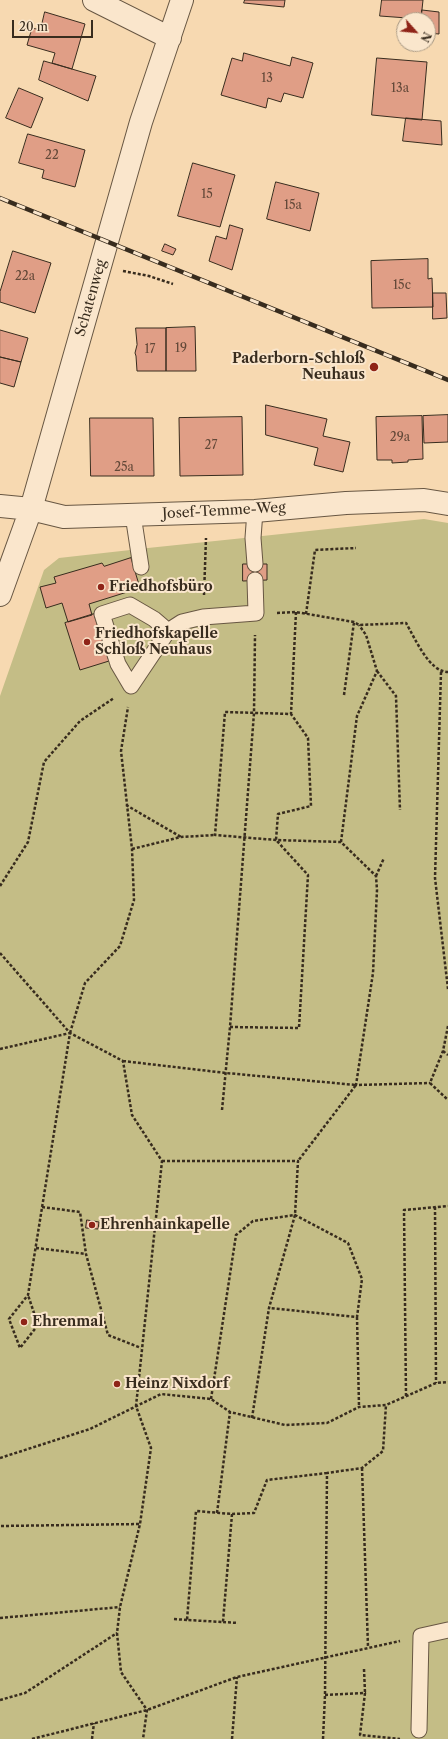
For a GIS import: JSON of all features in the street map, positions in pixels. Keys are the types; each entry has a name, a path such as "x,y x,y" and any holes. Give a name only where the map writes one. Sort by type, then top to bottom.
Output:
{"street":[{"path":"94,0 170,38"},
{"name":"Schatenweg","path":"0,595 31,509 141,122 182,0"},
{"name":"Josef-Temme-Weg","path":"0,506 31,509 64,517 256,511 424,500 448,504"}],"lane":[{"path":"255,564 253,538 256,511"},
{"path":"133,515 141,566"},
{"path":"168,631 154,619 130,605 102,614 118,664 131,686 168,631 182,622 203,618 256,613 255,580"},
{"path":"419,1730 421,1636 448,1630"}],"path":[{"path":"99,268 149,276 173,284"},
{"path":"203,618 206,513"},
{"path":"306,614 314,550 356,548"},
{"path":"230,1027 299,1028 308,875 276,840 278,814 311,806 308,738 291,714 296,612"},
{"path":"222,1110 230,1027 254,713 256,613 296,612 354,622 359,625 366,635 377,671 396,696 400,810"},
{"path":"344,695 354,622"},
{"path":"359,625 406,623 432,666 441,672 448,672"},
{"path":"341,842 357,716 377,671"},
{"path":"441,672 435,878 448,989"},
{"path":"28,1295 9,1319 20,1348 38,1325 28,1295 70,1033 85,983 120,946 134,900 132,849 121,751 131,686"},
{"path":"0,886 28,842 44,762 80,721 131,686"},
{"path":"215,835 226,712 291,714"},
{"path":"126,805 181,837"},
{"path":"132,849 181,837 215,835 245,836 276,840 341,842 376,876"},
{"path":"252,1418 269,1308 295,1215 298,1161 356,1085 373,973 377,890 376,876 384,858"},
{"path":"0,953 70,1033 123,1061 226,1073 356,1085 430,1083 448,1100"},
{"path":"430,1083 443,1051 448,1026"},
{"path":"0,1049 70,1033"},
{"path":"443,1051 448,1055"},
{"path":"123,1061 132,1116 162,1161 136,1406 151,1448 140,1524 120,1607 117,1634 121,1672 147,1710 143,1739"},
{"path":"162,1161 298,1161"},
{"path":"406,1396 404,1210 448,1206"},
{"path":"42,1207 80,1212 86,1254 108,1335 141,1348"},
{"path":"435,1207 436,1383"},
{"path":"211,1399 236,1235 253,1221 295,1215 348,1243 362,1279 357,1317 359,1407"},
{"path":"36,1248 86,1254"},
{"path":"269,1308 357,1317"},
{"path":"0,1458 90,1429 161,1394 211,1399 230,1412 285,1426 327,1423 359,1407 386,1405 436,1383 448,1382"},
{"path":"187,1620 196,1511 232,1514 254,1513 267,1480 362,1468 383,1451 386,1405"},
{"path":"216,1513 230,1412"},
{"path":"362,1468 368,1647"},
{"path":"323,1739 325,1695 326,1473"},
{"path":"223,1622 232,1514"},
{"path":"0,1525 140,1524"},
{"path":"0,1618 120,1607"},
{"path":"174,1619 238,1623"},
{"path":"0,1700 24,1693 117,1634"},
{"path":"32,1739 147,1710 237,1677 325,1656 421,1636"},
{"path":"360,1739 364,1693 364,1669"},
{"path":"232,1739 237,1677"},
{"path":"325,1695 364,1693"},
{"path":"92,1739 94,1723"},
{"path":"360,1735 404,1739"}],"shaded area":[{"path":"424,519 448,523 448,1739 0,1739 0,696 44,570 59,558"}],"building":[{"path":"245,0 285,0 284,7 244,3"},
{"path":"382,0 423,0 422,12 396,12 396,17 380,16"},
{"path":"422,10 439,12 439,34 436,34 436,12 422,12"},
{"path":"45,12 85,24 72,69 52,63 55,53 27,45 32,28 40,30"},
{"path":"244,53 290,66 292,57 313,63 303,98 284,93 281,102 268,98 266,108 221,95 232,58 242,61"},
{"path":"377,58 427,62 422,120 372,115"},
{"path":"44,61 96,76 88,101 39,80"},
{"path":"19,88 43,98 31,128 6,118"},
{"path":"406,118 441,121 442,145 403,141"},
{"path":"28,134 85,150 75,187 42,178 44,170 19,163"},
{"path":"193,163 235,175 220,227 178,216"},
{"path":"276,182 319,193 310,231 267,219"},
{"path":"230,225 243,229 232,270 209,261 216,236 226,239"},
{"path":"165,244 176,249 173,255 162,251"},
{"path":"13,251 51,263 35,313 0,302 0,292"},
{"path":"428,259 428,279 432,278 433,307 372,308 371,261"},
{"path":"433,293 446,293 447,318 433,319"},
{"path":"195,327 196,371 166,371 166,328"},
{"path":"136,328 166,328 166,371 137,371 135,353 137,345"},
{"path":"0,330 28,338 21,362 0,357"},
{"path":"0,357 21,362 14,387 0,383"},
{"path":"266,405 327,419 323,436 350,442 343,472 314,465 318,448 266,435"},
{"path":"448,415 448,442 424,443 423,416"},
{"path":"422,416 423,459 392,463 392,460 377,460 376,417"},
{"path":"242,417 243,475 180,476 179,418"},
{"path":"90,418 153,418 154,476 91,476"},
{"path":"131,558 140,588 89,604 92,615 68,622 62,603 46,608 40,587 56,583 54,577 102,563 104,566"},
{"path":"243,564 267,564 267,580 243,581"},
{"name":"Friedhofskapelle Schloß Neuhaus","path":"94,614 109,661 80,670 65,623"},
{"name":"Ehrenhainkapelle","path":"87,1220 99,1222 98,1229 86,1228"}],"railway":[{"path":"0,198 448,380"}],"place":[{"name":"Paderborn-Schloß Neuhaus","path":"374,367"},
{"name":"Friedhofsbüro","path":"101,587"},
{"name":"Friedhofskapelle Schloß Neuhaus","path":"87,642"},
{"name":"Ehrenhainkapelle","path":"92,1225"},
{"name":"Ehrenmal","path":"24,1322"},
{"name":"Heinz Nixdorf","path":"117,1384"}]}
